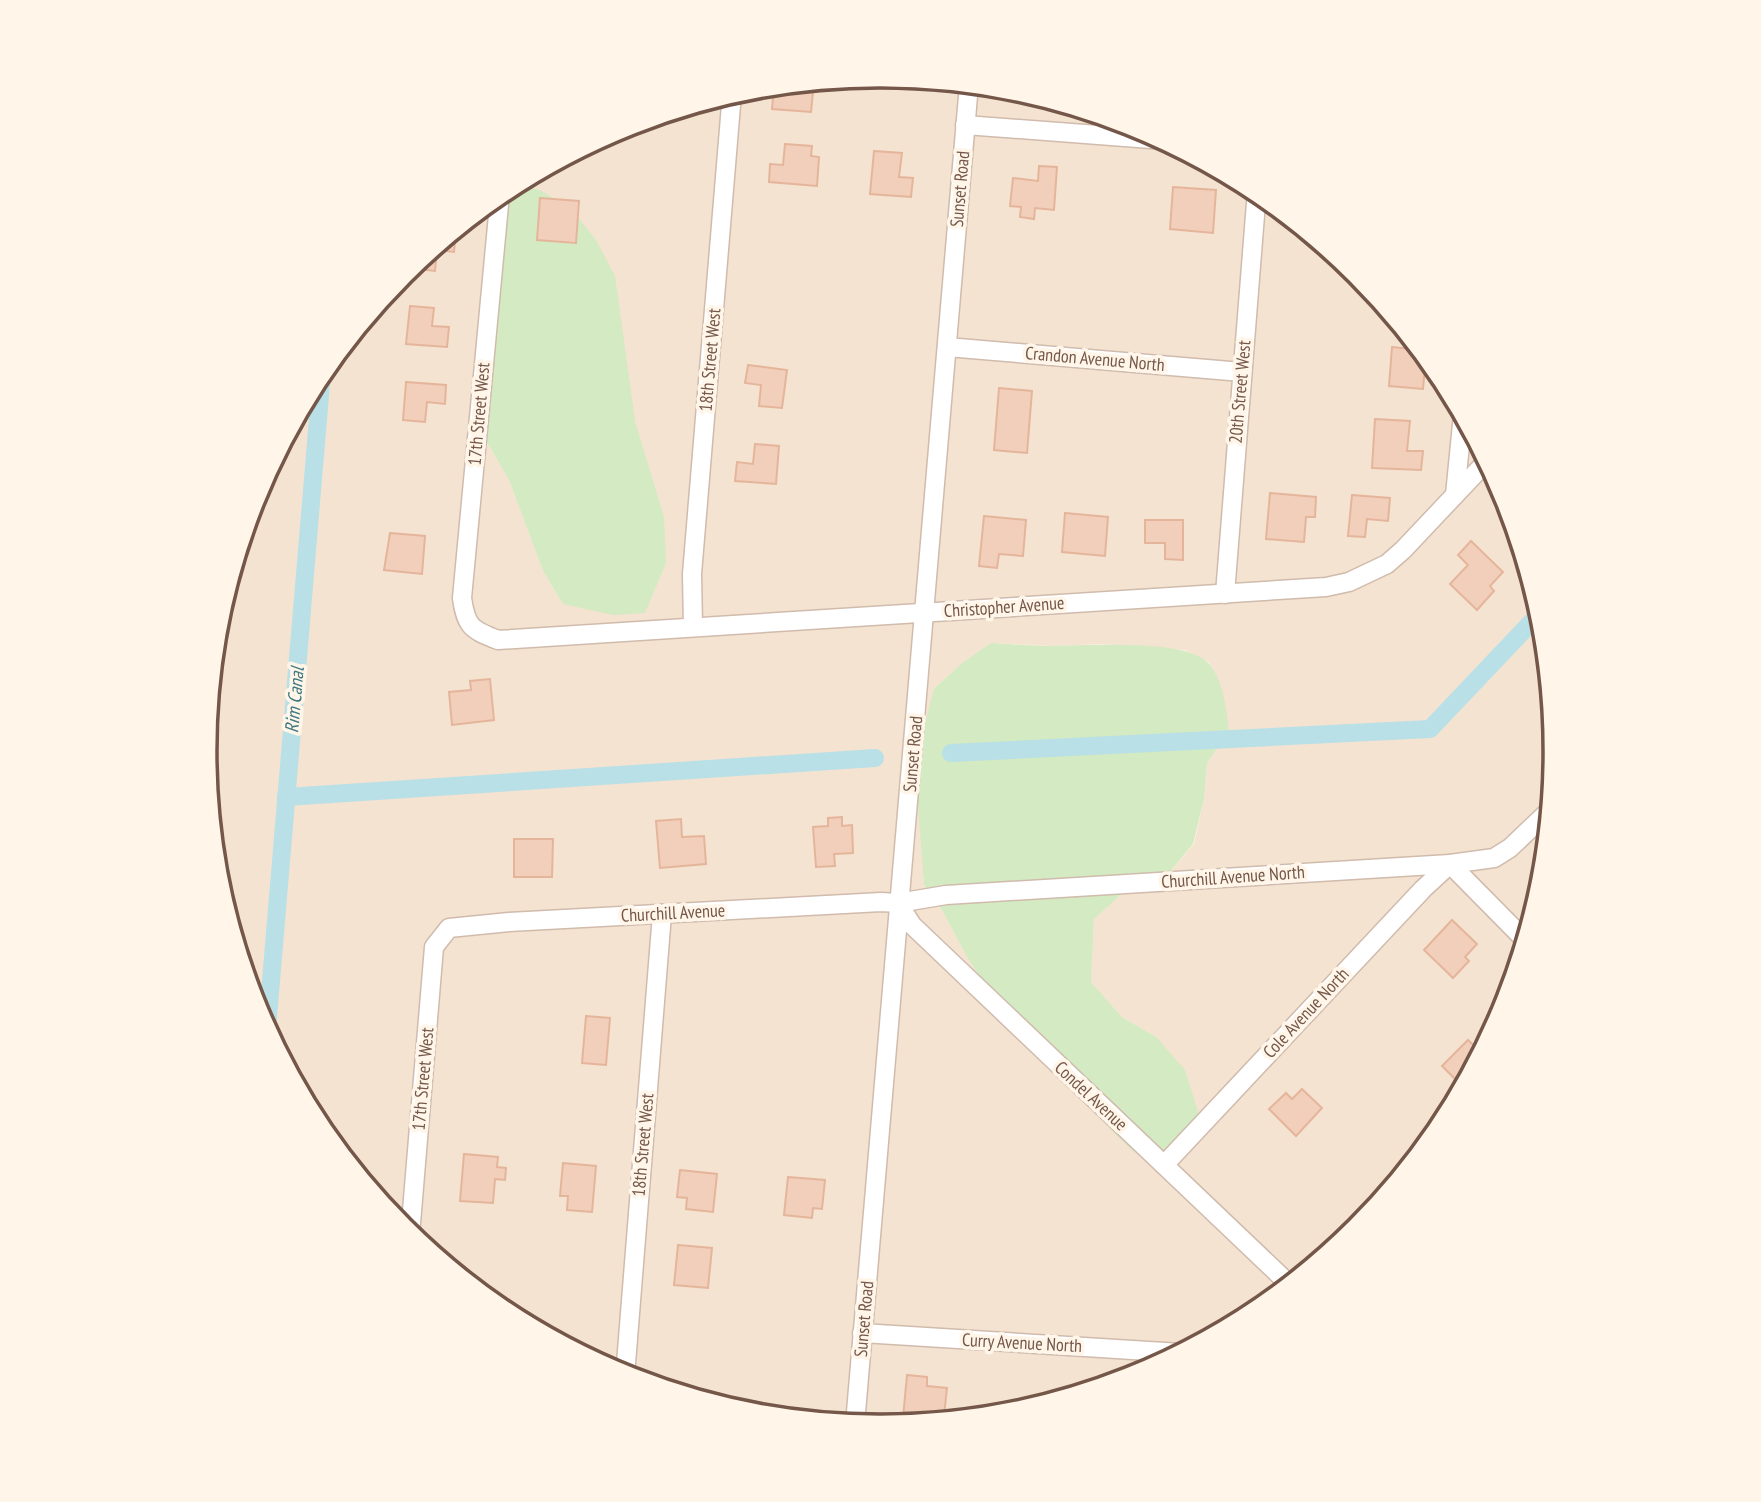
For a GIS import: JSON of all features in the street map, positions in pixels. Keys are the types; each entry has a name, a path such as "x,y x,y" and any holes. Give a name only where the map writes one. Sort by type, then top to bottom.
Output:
{"street":[{"name":"Sunset Road","path":"857,1413 968,93"},
{"name":"18th Street West","path":"692,627 692,574 731,105"},
{"path":"965,125 1133,138"},
{"name":"20th Street West","path":"1225,594 1256,204"},
{"name":"17th Street West","path":"474,631 464,616 462,598 499,209"},
{"name":"Crandon Avenue North","path":"947,347 1242,372"},
{"path":"1455,495 1461,431"},
{"name":"Christopher Avenue","path":"474,631 498,640 1326,587 1369,574 1387,564 1404,550 1480,468"},
{"name":"Churchill Avenue North","path":"898,903 946,895 1450,864 1494,858 1510,848 1540,819"},
{"path":"1450,864 1518,934"},
{"name":"Cole Avenue North","path":"1164,1165 1423,889 1450,864"},
{"name":"Churchill Avenue","path":"449,928 509,922 867,902 898,903"},
{"name":"Condel Avenue","path":"898,903 912,925 1283,1278"},
{"name":"18th Street West","path":"626,1364 662,914"},
{"name":"17th Street West","path":"411,1220 434,947 449,928"},
{"name":"Curry Avenue North","path":"862,1333 1161,1352"}],"shaded area":[{"path":"837,89 924,89 1010,100 1052,110 1134,138 1174,156 1249,199 1284,225 1318,252 1379,314 1407,347 1455,419 1476,458 1509,538 1531,622 1538,664 1543,708 1543,794 1531,880 1521,923 1509,964 1476,1044 1432,1120 1407,1155 1350,1220 1318,1250 1249,1303 1212,1326 1134,1364 1094,1379 1010,1402 967,1409 924,1413 837,1413 751,1402 709,1392 627,1364 587,1346 512,1303 477,1277 443,1250 382,1188 354,1155 306,1083 285,1044 252,964 230,880 223,838 218,794 218,708 230,622 240,579 252,538 285,458 329,382 354,347 411,282 443,252 505,204 485,439 509,480 543,571 563,604 648,466 635,421 540,190 531,187 587,156 627,138 709,110 794,93","holes":["992,643 1053,646 1104,644 1185,650 1209,662 1229,731 1207,763 1204,799 1194,844 1168,874 1123,893 1094,919 1091,982 1122,1017 1156,1037 998,1005 967,957 942,910 924,885 921,838 934,689 962,663"]}],"green space":[{"path":"531,187 572,210 596,240 615,276 635,421 664,517 666,563 645,613 613,615 563,604 543,571 509,480 485,439 505,204"},
{"path":"991,643 1044,646 1135,645 1181,650 1198,656 1209,664 1221,687 1229,731 1207,763 1204,799 1193,844 1168,874 1123,893 1094,919 1091,982 1122,1017 1156,1037 1185,1070 1199,1115 1165,1158 1134,1152 1110,1129 1073,1079 1036,1056 998,1005 967,957 942,910 924,885 916,779 919,746 934,689 962,663"}],"building":[{"path":"813,91 811,112 772,109 773,96"},
{"path":"785,144 812,146 811,156 819,157 817,186 769,182 770,164 783,165"},
{"path":"874,151 902,153 899,177 913,178 911,197 870,194"},
{"path":"1039,166 1057,167 1054,210 1035,208 1034,219 1020,217 1021,207 1010,206 1013,178 1038,181"},
{"path":"1173,187 1216,190 1213,233 1170,229"},
{"path":"540,198 579,201 576,243 537,240"},
{"path":"455,243 454,252 444,251"},
{"path":"436,258 435,271 424,270"},
{"path":"410,306 434,308 432,326 449,327 447,347 406,344"},
{"path":"1392,347 1408,349 1425,372 1423,389 1389,386"},
{"path":"748,365 787,370 782,408 759,406 761,385 745,383"},
{"path":"406,382 446,385 445,404 427,402 425,422 403,420"},
{"path":"999,388 1032,391 1027,453 994,450"},
{"path":"1375,419 1410,421 1407,451 1423,451 1421,470 1372,468"},
{"path":"755,444 779,446 776,484 735,481 737,462 753,464"},
{"path":"1270,493 1316,497 1315,517 1306,517 1304,542 1266,539"},
{"path":"1352,495 1390,498 1388,521 1367,519 1365,537 1348,536"},
{"path":"1065,513 1108,517 1105,556 1062,552"},
{"path":"984,516 1026,520 1023,556 999,554 997,568 979,566"},
{"path":"1145,520 1183,520 1183,560 1165,559 1165,543 1145,543"},
{"path":"390,533 425,536 422,574 384,570"},
{"path":"1471,541 1503,572 1490,586 1494,591 1477,610 1450,584 1468,565 1458,555"},
{"path":"490,679 494,720 452,725 449,692 471,690 470,681"},
{"path":"842,817 842,826 852,825 853,853 834,854 835,866 816,867 813,827 828,826 828,818"},
{"path":"681,819 682,837 704,836 706,864 660,868 656,821"},
{"path":"514,839 553,839 552,877 514,877"},
{"path":"1452,920 1477,944 1465,957 1469,961 1453,978 1424,950"},
{"path":"586,1016 610,1018 606,1065 582,1063"},
{"path":"1468,1040 1475,1046 1456,1080 1442,1066"},
{"path":"1302,1089 1322,1108 1296,1136 1269,1109 1286,1093 1292,1099"},
{"path":"464,1154 498,1157 497,1167 506,1168 505,1180 495,1179 493,1203 460,1201"},
{"path":"563,1163 596,1166 592,1212 567,1210 568,1196 560,1196"},
{"path":"680,1170 717,1174 713,1212 686,1209 687,1198 677,1197"},
{"path":"788,1177 825,1180 822,1209 813,1208 812,1218 784,1215"},
{"path":"678,1245 712,1248 708,1288 674,1285"},
{"path":"907,1375 927,1377 927,1386 947,1388 944,1411 903,1413"}],"waterway":[{"name":"Rim Canal","path":"269,1007 320,397"},
{"path":"951,753 1430,729 1531,622"},
{"path":"286,797 875,758"}]}
